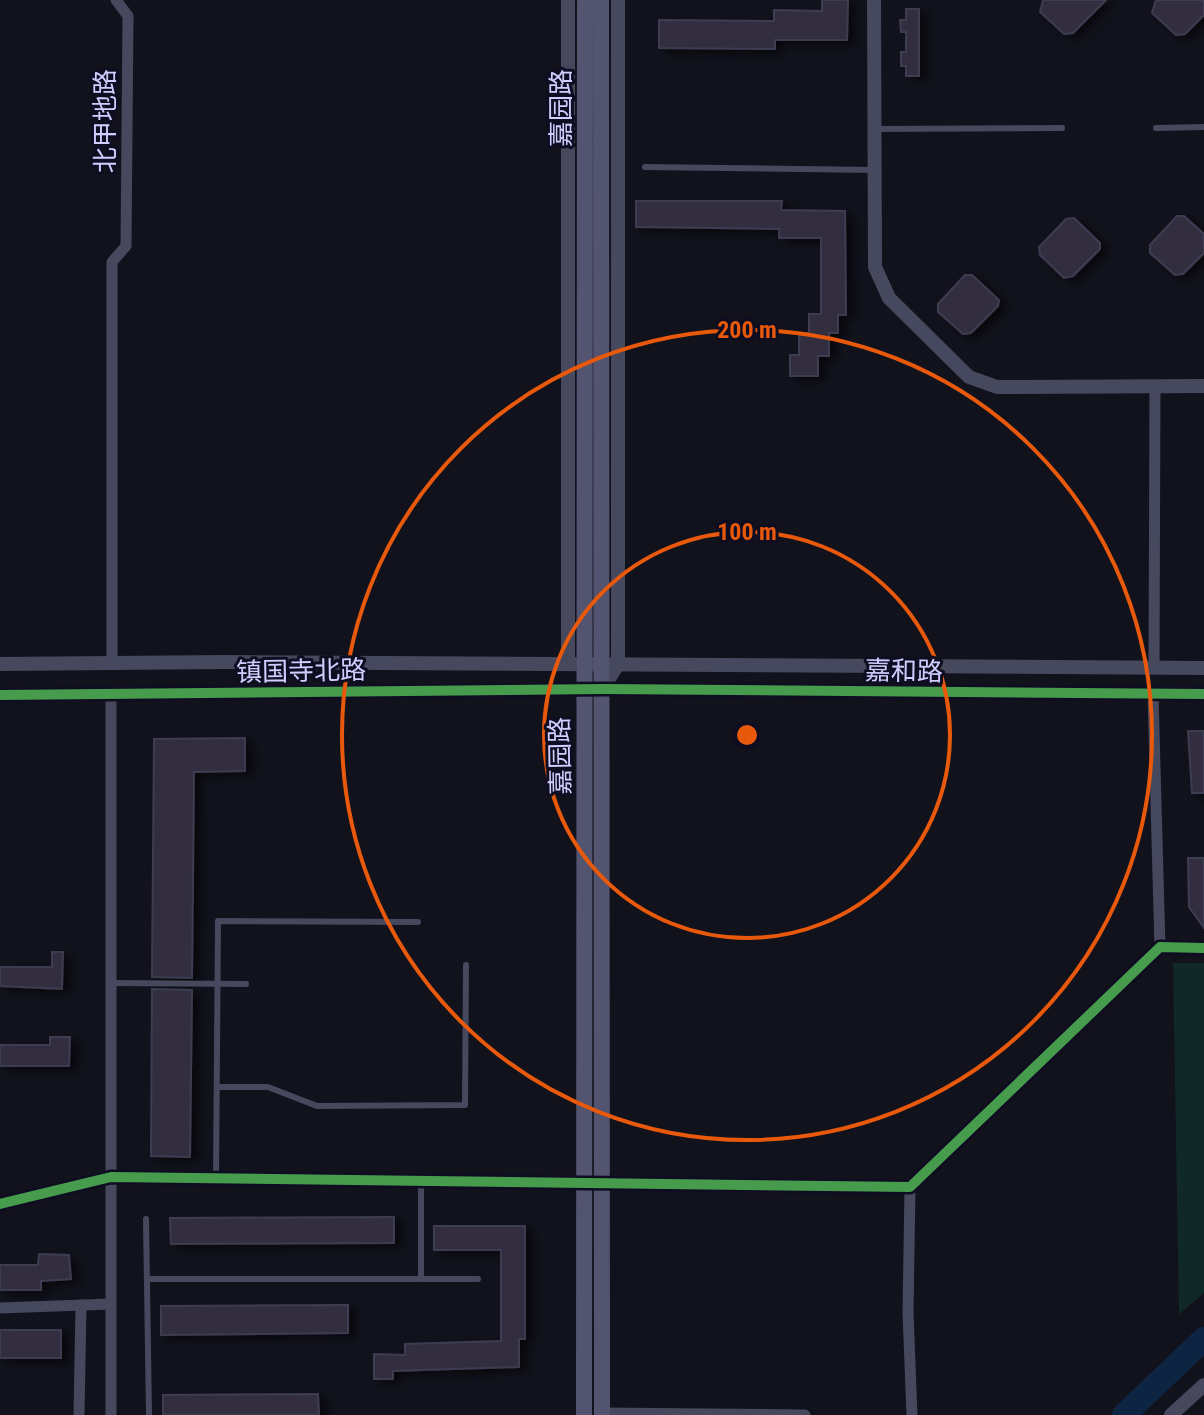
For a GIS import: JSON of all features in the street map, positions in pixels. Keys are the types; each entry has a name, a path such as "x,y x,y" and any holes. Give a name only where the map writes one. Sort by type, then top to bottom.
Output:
{"main road":[{"name":"嘉园路","path":"584,1415 583,689 576,664 585,0"},
{"name":"嘉园路","path":"601,0 610,664 603,689 602,1414"}],"street":[{"name":"北甲地路","path":"112,664 112,262 126,246 128,16 116,0"},
{"path":"568,0 576,664"},
{"path":"610,664 618,0"},
{"path":"874,0 875,267 889,298 969,377 997,387 1204,386"},
{"path":"1154,668 1155,386"},
{"name":"镇国寺北路","path":"0,664 610,664"},
{"name":"嘉和路","path":"610,664 1204,668"},
{"name":"镇国寺北路","path":"0,695 603,689"},
{"name":"嘉和路","path":"603,689 1204,694"},
{"path":"111,695 111,1415"},
{"path":"1153,695 1160,947"},
{"path":"0,1204 111,1177 910,1187 1160,947 1204,948"},
{"path":"910,1187 908,1313 912,1415"},
{"path":"0,1308 111,1304"},
{"path":"79,1415 81,1305"},
{"path":"1171,1415 1204,1385"},
{"path":"602,1414 805,1415"}],"lane":[{"path":"1156,128 1204,127"},
{"path":"874,129 1062,128"},
{"path":"645,167 875,170"},
{"path":"216,1179 218,921 418,922"},
{"path":"217,1087 268,1087 317,1106 465,1105 466,965"},
{"path":"111,983 246,984"},
{"path":"245,1087 245,1099"},
{"path":"421,1181 421,1279"},
{"path":"146,1219 149,1415"},
{"path":"147,1279 478,1279"}],"green space":[{"path":"1173,963 1204,963 1204,1293 1179,1314"}],"building":[{"path":"822,0 848,0 847,40 775,40 775,49 659,48 659,20 774,21 774,10 822,11"},
{"path":"1043,0 1106,0 1073,33 1064,34 1040,12"},
{"path":"1156,0 1204,0 1204,15 1185,34 1176,35 1152,13"},
{"path":"906,9 919,9 919,76 906,76 906,66 901,66 901,52 906,52 906,32 901,32 900,20 906,20"},
{"path":"636,201 782,201 781,210 845,211 846,315 838,315 838,333 829,333 829,356 818,356 818,376 790,376 790,355 799,355 799,333 809,333 809,314 821,314 821,238 779,238 779,229 636,227"},
{"path":"1177,216 1184,216 1204,234 1204,253 1183,274 1175,275 1150,253 1150,245"},
{"path":"1074,218 1100,243 1100,249 1073,276 1064,278 1040,255 1039,247 1066,219"},
{"path":"965,275 972,275 999,300 998,306 971,333 963,334 938,312 938,304"},
{"path":"1188,731 1204,731 1204,793 1192,793"},
{"path":"245,738 245,771 194,772 192,978 152,977 154,739"},
{"path":"1188,858 1204,858 1204,928 1189,907"},
{"path":"52,952 63,952 62,989 0,986 0,967 52,967"},
{"path":"152,989 192,990 190,1157 151,1156"},
{"path":"50,1037 70,1037 69,1066 0,1066 0,1045 50,1045"},
{"path":"394,1217 394,1243 171,1244 170,1218"},
{"path":"434,1226 525,1226 525,1339 519,1339 519,1367 393,1371 393,1379 374,1379 374,1354 405,1355 405,1344 501,1341 501,1250 434,1250"},
{"path":"39,1254 69,1255 71,1279 41,1281 41,1290 0,1290 0,1265 38,1265"},
{"path":"348,1305 348,1333 161,1335 161,1306"},
{"path":"0,1330 61,1330 61,1358 0,1358"},
{"path":"318,1394 319,1415 163,1415 163,1395"}],"waterway":[{"path":"1124,1415 1204,1339"}],"cycle path":[{"path":"0,695 603,689 1204,694"},
{"path":"0,1204 111,1177 910,1187 1160,947 1204,948"}]}
